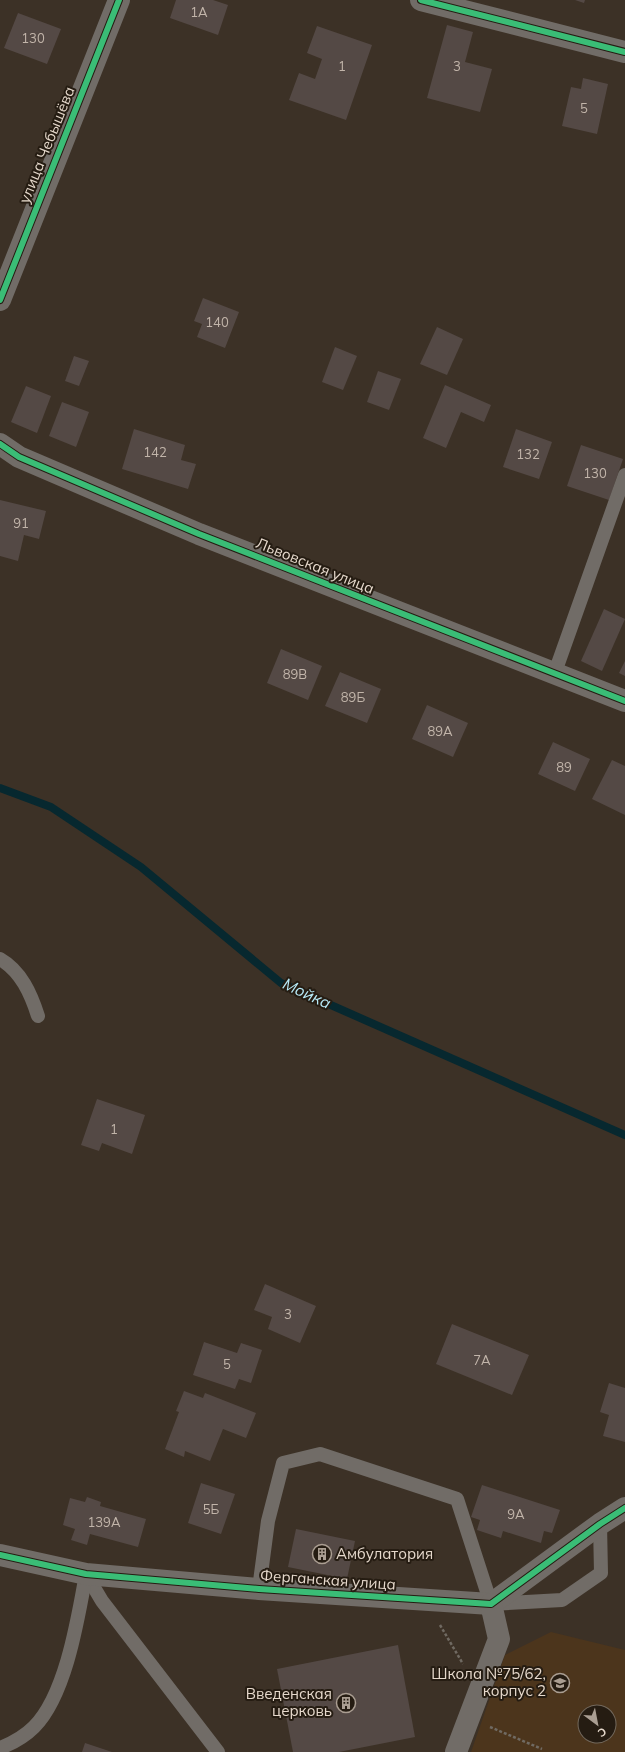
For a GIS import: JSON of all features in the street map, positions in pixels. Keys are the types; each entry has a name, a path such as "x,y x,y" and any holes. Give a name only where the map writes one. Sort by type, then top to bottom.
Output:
{"street":[{"name":"улица Чебышёва","path":"0,300 119,0"},
{"path":"421,0 625,52"},
{"name":"Львовская улица","path":"0,444 19,457 199,534 625,702"},
{"path":"456,1752 499,1639 491,1604 600,1524 625,1508"},
{"name":"Ферганская улица","path":"0,1555 86,1574 259,1589 491,1604"}],"lane":[{"path":"554,675 625,475"},
{"path":"0,958 20,978 32,995 38,1016"},
{"path":"259,1589 268,1521 282,1463 320,1454 380,1472 421,1488 458,1499 491,1604 562,1600 601,1572 600,1524"},
{"path":"0,1748 15,1743 34,1727 48,1708 62,1677 70,1651 86,1574"},
{"path":"86,1574 102,1601 218,1752"}],"path":[{"path":"488,1726 542,1748"}],"shaded area":[{"name":"Школа №75/62, корпус 2","path":"551,1632 625,1650 625,1752 471,1752 505,1655"}],"building":[{"path":"176,0 213,0 228,5 218,35 170,18"},
{"path":"575,0 585,0 584,3"},
{"path":"18,13 61,29 47,64 4,48"},
{"path":"447,25 473,32 465,62 492,69 480,112 427,98"},
{"path":"317,26 372,45 346,120 289,100 299,73 315,79 322,59 307,53"},
{"path":"583,78 608,84 597,134 562,126 571,87 581,89"},
{"path":"203,298 239,312 225,348 197,337 202,324 194,321"},
{"path":"437,327 463,339 447,375 420,364"},
{"path":"335,347 357,356 343,390 322,382"},
{"path":"74,356 89,361 79,386 65,381"},
{"path":"378,371 401,379 389,410 367,402"},
{"path":"445,385 491,405 484,422 461,412 446,448 423,438"},
{"path":"26,386 51,396 37,433 11,422"},
{"path":"62,402 89,412 76,447 49,436"},
{"path":"134,429 185,445 181,460 196,464 188,489 122,469"},
{"path":"516,429 552,442 539,479 503,467"},
{"path":"581,445 623,459 609,500 567,486"},
{"path":"0,500 46,511 39,539 24,535 18,561 0,556"},
{"path":"604,609 625,619 602,671 581,661"},
{"path":"281,649 322,666 308,700 267,683"},
{"path":"625,661 625,676 619,673"},
{"path":"340,672 381,689 367,723 325,706"},
{"path":"427,705 468,723 453,757 412,739"},
{"path":"553,742 590,759 575,791 538,774"},
{"path":"612,760 625,766 625,815 592,799"},
{"path":"97,1099 145,1115 132,1154 102,1143 99,1151 81,1145"},
{"path":"265,1284 316,1306 300,1343 268,1329 272,1317 254,1310"},
{"path":"452,1324 529,1355 512,1395 436,1364"},
{"path":"204,1342 237,1353 241,1343 262,1350 251,1383 239,1379 235,1389 193,1375"},
{"path":"609,1383 625,1388 625,1442 603,1436 609,1415 600,1412"},
{"path":"184,1391 203,1398 205,1393 256,1413 246,1438 223,1429 210,1461 185,1451 184,1457 165,1449 179,1412 176,1411"},
{"path":"201,1483 235,1494 221,1534 188,1523"},
{"path":"482,1485 560,1510 552,1533 544,1531 541,1543 503,1531 501,1538 477,1530 480,1520 471,1517"},
{"path":"87,1497 101,1502 100,1506 146,1519 138,1547 90,1534 87,1545 71,1540 75,1529 63,1525 70,1498 85,1502"},
{"name":"Амбулатория","path":"296,1529 355,1541 347,1579 288,1567"},
{"name":"Введенская церковь","path":"398,1645 415,1737 339,1752 293,1752 277,1669"},
{"path":"85,1743 112,1752 82,1752"}],"waterway":[{"name":"Мойка","path":"0,788 51,807 141,867 281,983 625,1135"}],"cycle path":[{"path":"0,300 119,0"},
{"path":"421,0 625,52"},
{"path":"0,444 19,457 199,534 625,701"},
{"path":"0,1555 86,1574 259,1589 491,1604 600,1524 625,1508"}],"place":[{"name":"Амбулатория","path":"322,1554"},
{"name":"Школа №75/62, корпус 2","path":"560,1683"},
{"name":"Введенская церковь","path":"346,1703"}]}
